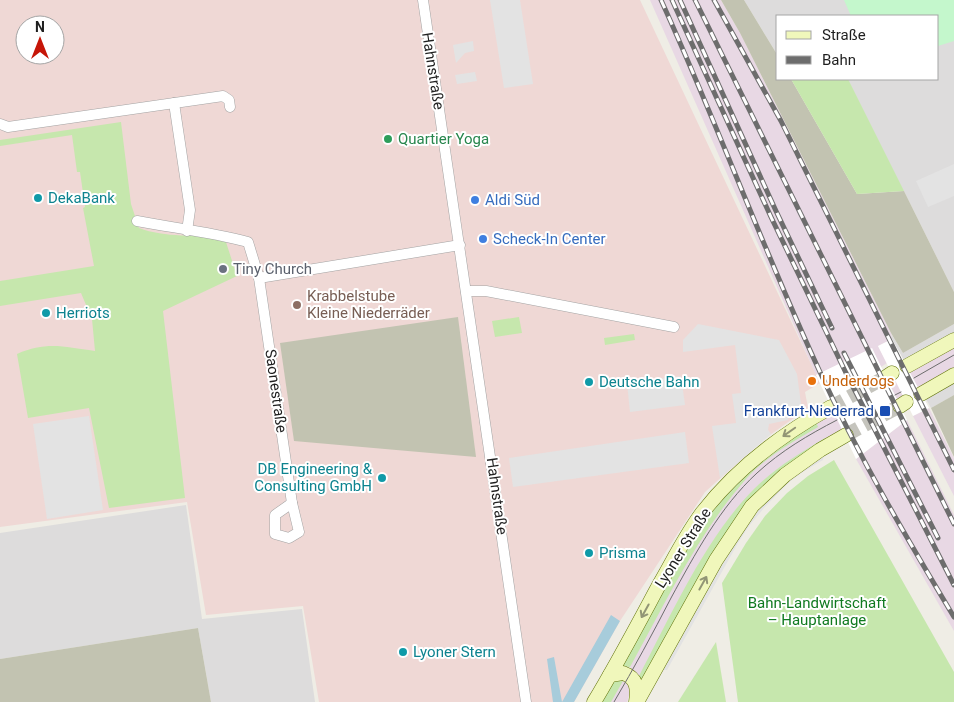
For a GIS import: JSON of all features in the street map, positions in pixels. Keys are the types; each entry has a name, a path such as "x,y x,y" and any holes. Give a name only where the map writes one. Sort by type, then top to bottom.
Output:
{"main road":[{"path":"907,366 954,340"},
{"path":"921,394 948,379"},
{"name":"Lyoner Straße","path":"594,702 684,540 711,503 736,476 768,448 802,423 831,407"},
{"path":"636,702 716,560 752,506 785,475 820,450 846,435"},
{"path":"610,676 623,673 632,678 637,686 636,702"}],"street":[{"name":"Hahnstraße","path":"423,0 526,702"},
{"path":"0,124 8,127 223,96 229,100 230,106"},
{"path":"174,103 190,210 187,231"},
{"name":"Saonestraße","path":"137,221 187,231 216,234 248,242 259,278 292,503"},
{"path":"259,278 460,245"},
{"path":"466,291 486,291 674,327"}],"shaded area":[{"path":"0,0 640,0 820,383 805,392 808,408 763,440 705,492 620,621 574,702 319,702 303,606 206,615 187,502 0,527"},
{"path":"490,0 520,0 533,84 504,88"},
{"path":"650,0 721,0 740,33 891,333 892,339 878,346 887,363 881,367 872,349 816,375"},
{"path":"721,0 744,0 776,53 776,80 792,80 857,194 904,191 954,292 954,324 903,353 891,333 740,33"},
{"path":"744,0 954,0 954,292 904,191 792,80 939,80 939,15 776,15 776,53"},
{"path":"473,41 474,51 465,53 456,63 453,45"},
{"path":"475,72 477,81 457,84 455,75"},
{"path":"954,164 954,196 928,207 916,181"},
{"path":"458,317 476,457 294,441 280,343"},
{"path":"698,324 779,340 797,374 802,411 788,413 788,420 769,424 768,430 771,434 720,478 712,426 736,423 732,394 741,393 735,345 683,352 683,340"},
{"path":"954,324 954,395 931,408 892,339 891,333 903,353"},
{"path":"954,347 954,372 785,468 641,683 641,679 630,667 621,666 725,497 765,458 816,422"},
{"path":"681,376 685,405 630,412 627,383"},
{"path":"954,395 954,457 931,408"},
{"path":"929,408 954,458 954,496 913,416"},
{"path":"89,416 103,510 47,519 33,424"},
{"path":"907,420 954,515 954,631 856,459"},
{"path":"685,432 689,463 513,487 509,458"},
{"path":"824,455 823,460 788,483 749,526 667,670 663,670 735,541 753,516 786,481"},
{"path":"186,505 202,619 302,609 315,702 211,702 198,628 0,659 0,533"},
{"path":"198,628 211,702 0,702 0,659"},
{"path":"620,680 627,683 631,689 627,702 601,702"}],"green space":[{"path":"844,0 954,0 954,41 939,46 939,15 851,15"},
{"path":"792,80 848,80 904,191 857,194"},
{"path":"121,122 131,204 139,228 170,235 224,236 237,276 163,311 185,498 109,508 89,408 28,418 17,354 37,347 47,346 95,351 92,319 81,293 0,306 0,281 94,266 83,208 85,207 80,172 77,172 72,135 0,146 0,140"},
{"path":"519,317 522,333 495,337 492,321"},
{"path":"634,334 635,340 605,345 604,338"},
{"path":"816,422 818,427 763,463 729,499 698,545 630,667 621,666 680,557 709,516 735,486 780,448"},
{"path":"825,438 828,442 785,468 641,683 639,676 690,578 720,530 762,481 788,461"},
{"name":"Bahn-Landwirtschaft – Hauptanlage","path":"834,460 954,672 954,702 738,702 722,583 765,516 787,493 808,476"},
{"path":"716,642 726,702 678,702"},
{"path":"623,681 611,702 601,702 612,683"}],"water":[{"path":"611,615 620,621 574,702 562,702"},
{"path":"554,657 562,702 553,702 547,659"}],"pier":[{"path":"892,339 929,408 913,416 878,346"},
{"path":"872,348 907,420 856,459 816,375"}],"tunnel":[{"path":"831,407 886,377"},
{"path":"846,435 900,406"}],"tram line":[{"path":"914,378 954,355"},
{"path":"895,395 901,392"},
{"path":"614,702 699,548 731,501 757,473 785,451 837,420"}],"railway":[{"path":"661,0 799,326 835,404 918,557 954,617"},
{"path":"672,0 771,217 846,373 954,585"},
{"path":"680,0 776,211 832,328"},
{"path":"695,0 954,524"},
{"path":"714,0 781,121 954,470"},
{"path":"844,353 938,538"}],"place":[{"name":"Quartier Yoga","path":"388,139"},
{"name":"DekaBank","path":"38,198"},
{"name":"Aldi Süd","path":"475,200"},
{"name":"Scheck-In Center","path":"483,239"},
{"name":"Tiny Church","path":"223,269"},
{"name":"Krabbelstube Kleine Niederräder","path":"297,305"},
{"name":"Herriots","path":"46,313"},
{"name":"Underdogs","path":"812,381"},
{"name":"Deutsche Bahn","path":"589,382"},
{"name":"Frankfurt-Niederrad","path":"885,411"},
{"name":"DB Engineering & Consulting GmbH","path":"382,478"},
{"name":"Prisma","path":"589,553"},
{"name":"Lyoner Stern","path":"403,652"}]}
